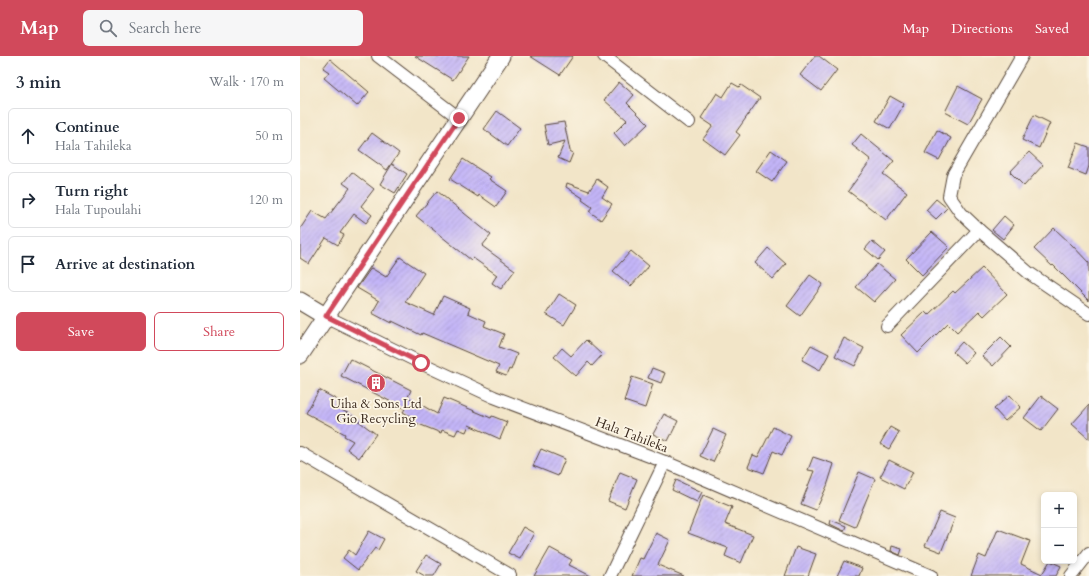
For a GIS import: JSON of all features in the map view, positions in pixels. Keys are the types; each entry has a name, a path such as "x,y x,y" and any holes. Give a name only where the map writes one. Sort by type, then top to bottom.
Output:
{"main road":[{"path":"300,355 501,56"},
{"path":"300,301 326,316"}],"street":[{"path":"378,56 459,118"},
{"path":"604,56 689,122"},
{"path":"1022,56 953,175 949,196 961,213 979,230 1029,272 1089,314"},
{"path":"887,326 979,230"},
{"name":"Hala Tahileka","path":"326,316 494,397 665,462 931,576"},
{"path":"300,453 510,575"},
{"path":"610,576 665,462"},
{"path":"1071,576 1089,553"}],"building":[{"path":"415,56 469,56 453,80"},
{"path":"530,56 573,56 560,75"},
{"path":"815,56 819,56 837,70 821,91 800,75"},
{"path":"330,59 369,92 357,106 324,78 329,72 323,68"},
{"path":"619,82 634,95 627,103 648,124 625,146 614,133 627,120 604,100"},
{"path":"732,83 739,87 741,85 760,98 736,132 740,135 725,155 703,139 713,126 701,118 717,93 723,97"},
{"path":"958,86 982,99 968,124 945,112"},
{"path":"890,96 904,104 890,129 876,121"},
{"path":"497,111 520,128 507,146 484,129"},
{"path":"1034,115 1050,123 1039,148 1022,140"},
{"path":"564,122 570,151 573,153 569,163 558,158 565,141 548,145 544,125"},
{"path":"937,130 951,138 939,160 925,153"},
{"path":"372,133 399,153 387,170 359,150"},
{"path":"861,134 894,161 883,174 907,192 886,220 848,191 871,160 852,145"},
{"path":"1078,143 1089,147 1089,166 1086,175 1068,168"},
{"path":"771,150 787,161 772,182 756,171"},
{"path":"1029,152 1043,165 1024,186 1010,172"},
{"path":"463,159 491,177 489,179 507,191 496,207 479,195 478,197 450,179"},
{"path":"392,164 407,174 395,193 380,184"},
{"path":"352,172 374,189 361,206 372,215 366,223 354,214 340,233 344,235 338,245 326,238 309,264 300,258 300,229 312,211 326,219 350,188 343,183"},
{"path":"597,179 608,187 602,197 612,204 601,220 589,211 592,207 582,200 583,198 566,187 567,183 589,191"},
{"path":"437,191 491,235 482,246 515,270 501,289 492,283 497,275 473,258 471,260 416,216"},
{"path":"936,199 947,208 936,219 926,210"},
{"path":"1004,216 1014,225 1003,239 992,230"},
{"path":"1054,228 1089,263 1089,301 1053,265 1052,266 1034,249"},
{"path":"932,232 949,247 922,275 906,259"},
{"path":"872,241 885,252 878,260 865,249"},
{"path":"768,248 786,264 773,279 755,263"},
{"path":"631,251 649,266 631,286 613,271"},
{"path":"400,257 424,273 405,302 434,315 443,296 470,308 468,313 486,321 484,326 504,334 499,347 517,354 511,370 509,369 506,376 496,372 499,366 422,333 421,335 392,321 391,323 372,313 379,301 357,288 371,268 386,277"},
{"path":"877,264 895,279 874,302 856,287"},
{"path":"982,268 1007,294 984,316 979,311 957,332 948,323 918,353 901,335 925,312 928,315 953,291 955,293"},
{"path":"810,275 823,284 800,316 787,306"},
{"path":"559,294 576,305 564,325 546,314"},
{"path":"1001,337 1011,347 993,366 982,356"},
{"path":"844,338 864,348 855,366 835,356"},
{"path":"586,340 602,355 592,366 588,362 576,376 554,357 562,348 571,356"},
{"path":"962,342 974,353 965,363 953,352"},
{"path":"811,345 829,354 820,370 802,360"},
{"path":"350,359 411,390 408,397 437,414 444,398 491,418 492,416 507,422 500,439 469,425 466,432 458,429 455,435 442,430 441,433 411,421 413,418 403,412 405,409 341,376"},
{"path":"652,368 665,373 661,383 648,378"},
{"path":"632,377 653,384 645,408 624,401"},
{"path":"319,390 341,402 338,408 353,416 376,434 359,458 347,449 353,441 344,436 345,434 306,413"},
{"path":"1010,395 1021,407 1005,421 994,409"},
{"path":"1041,396 1058,409 1041,431 1024,418"},
{"path":"1089,405 1089,439 1072,424"},
{"path":"664,414 678,421 668,441 653,434"},
{"path":"773,427 791,436 782,455 773,451 764,473 748,467 753,455 758,457"},
{"path":"890,427 899,432 889,449 880,444"},
{"path":"713,429 726,435 713,462 700,456"},
{"path":"541,449 565,459 558,476 533,466"},
{"path":"813,457 834,464 827,486 816,510 801,504 814,471 808,470"},
{"path":"889,460 913,472 904,489 880,477"},
{"path":"620,472 637,479 625,508 608,501"},
{"path":"859,472 875,479 855,527 839,520"},
{"path":"676,480 702,492 697,502 672,490"},
{"path":"703,495 732,507 725,524 753,535 741,563 725,556 728,548 688,533"},
{"path":"940,512 955,518 941,552 925,546"},
{"path":"831,520 846,526 844,531 830,524"},
{"path":"523,527 534,533 520,559 508,553"},
{"path":"998,529 1030,541 1021,564 1042,574 1048,564 1057,564 1061,566 1056,576 971,576 979,555 986,558"},
{"path":"369,531 384,539 378,550 375,548 358,570 343,558 349,550 355,555"},
{"path":"656,533 670,540 658,565 684,576 632,576 640,558 643,559"},
{"path":"892,546 902,549 900,555 891,551"},
{"path":"796,547 816,554 808,576 785,576"},
{"path":"550,548 572,560 569,565 591,576 534,576"},
{"path":"426,555 441,564 434,576 425,576 416,571"},
{"path":"844,561 862,568 859,576 837,576"}],"place":[{"name":"Uiha & Sons Ltd Gio Recycling","path":"376,383"}],"route":[{"path":"421,363 326,316 459,118"}]}
